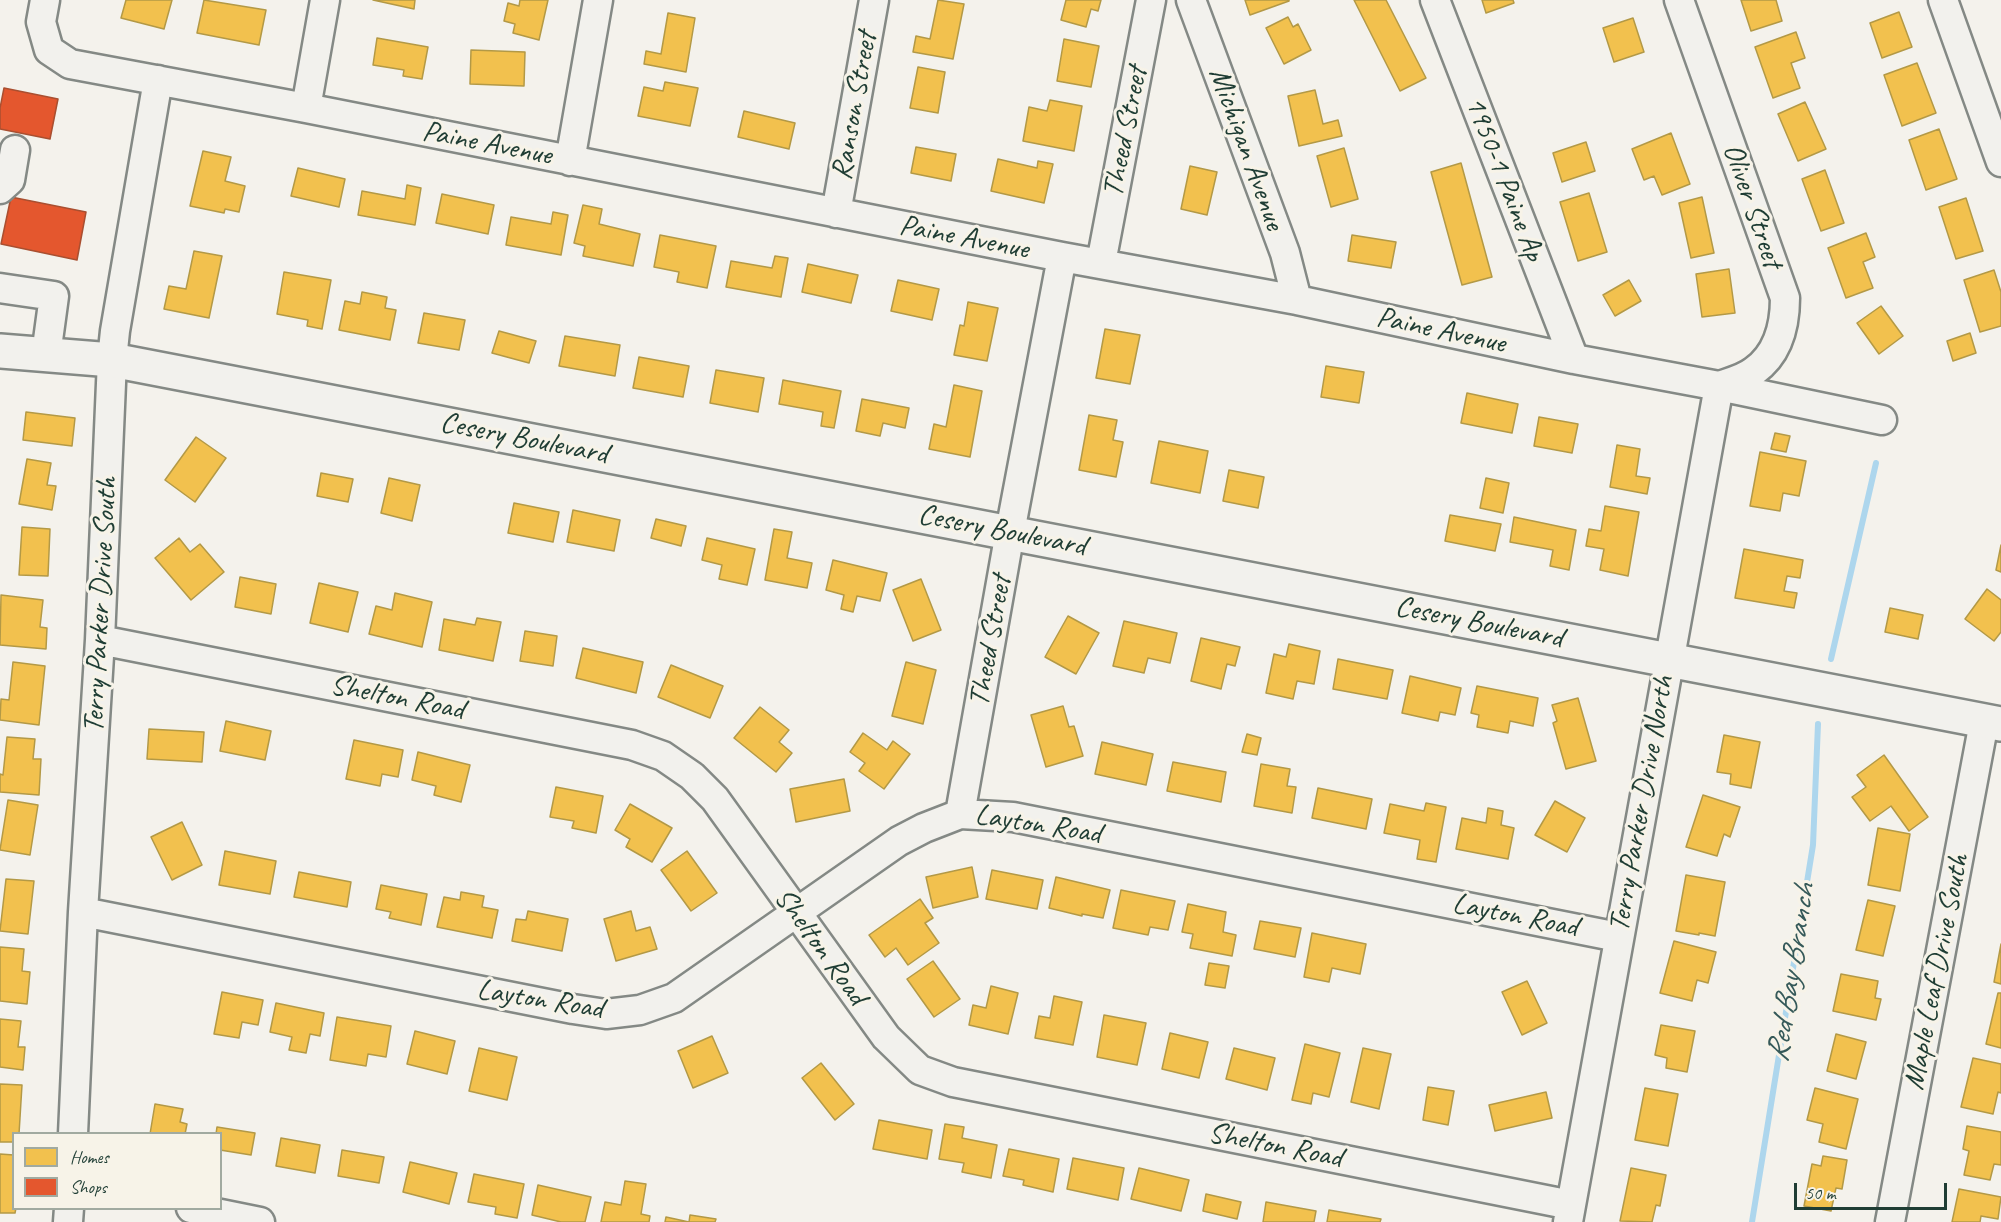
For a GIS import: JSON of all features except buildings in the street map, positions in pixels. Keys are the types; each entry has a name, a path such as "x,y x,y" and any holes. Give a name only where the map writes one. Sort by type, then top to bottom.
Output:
{"main road":[{"name":"Cesery Boulevard","path":"0,351 112,360 1992,723"}],"street":[{"name":"Paine Avenue","path":"45,0 41,22 49,50 70,64 306,108 1062,257 1297,300 1574,359 1882,420"},
{"path":"306,108 325,0"},
{"path":"570,161 598,0"},
{"name":"Ranson Street","path":"836,213 874,0"},
{"name":"Theed Street","path":"1101,263 1151,0"},
{"name":"Michigan Avenue","path":"1191,0 1285,253 1297,300"},
{"name":"1950-1 Paine Ap","path":"1435,0 1574,359"},
{"name":"Oliver Street","path":"1678,0 1785,298 1785,319 1778,340 1767,359 1755,371 1719,386"},
{"path":"1943,0 2001,162"},
{"name":"Terry Parker Drive South","path":"73,1132 83,912 100,640 112,360 158,80"},
{"path":"0,189 9,180 15,150"},
{"name":"Theed Street","path":"960,814 1062,257"},
{"path":"0,288 54,296 46,355"},
{"name":"Terry Parker Drive North","path":"1569,1214 1719,386"},
{"name":"Shelton Road","path":"100,640 632,745 663,756 692,776 715,799 886,1037 920,1070 953,1082 1569,1214"},
{"name":"Maple Leaf Drive South","path":"1890,1222 1992,723"},
{"name":"Layton Road","path":"83,912 550,1005 606,1014 640,1010 674,998 899,841 960,814 1013,817 1618,937"},
{"path":"196,1210 260,1222"}],"waterway":[{"path":"1831,659 1876,463"},
{"name":"Red Bay Branch","path":"1752,1222 1813,845 1818,724"}]}
